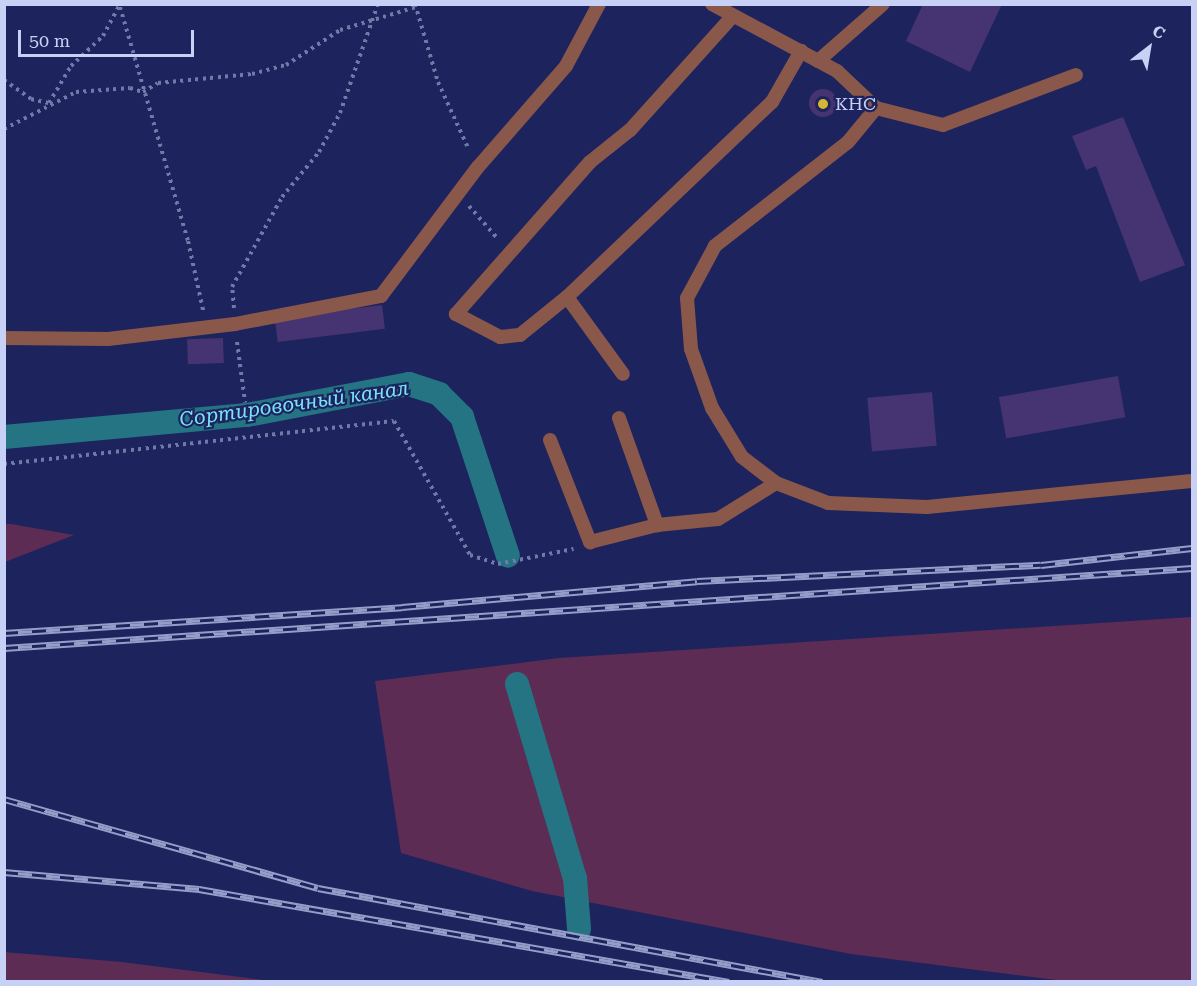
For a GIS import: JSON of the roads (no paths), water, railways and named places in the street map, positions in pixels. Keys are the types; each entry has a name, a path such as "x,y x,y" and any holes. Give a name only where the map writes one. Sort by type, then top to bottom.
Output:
{"lane":[{"path":"4,338 108,339 234,324 381,296 478,167 566,66 599,4"},
{"path":"712,4 731,18 837,71 876,108 943,125 1076,75"},
{"path":"818,61 883,4"},
{"path":"731,18 630,130 590,162 456,314 500,338 520,335 567,297 771,102 801,51"},
{"path":"876,108 848,142 714,246 687,298 691,350 712,408 742,457 776,483 828,503 927,507 1192,482"},
{"path":"567,297 623,374"},
{"path":"619,418 657,525"},
{"path":"550,440 590,542 657,525 718,519 776,483"}],"waterway":[{"name":"Сортировочный канал","path":"4,437 247,415 409,384 439,394 462,417 508,556"},
{"name":"Сортировочный канал","path":"517,684 575,878 579,929"}],"railway":[{"path":"4,633 402,607 697,581 1041,565 1192,548"},
{"path":"4,648 1192,568"},
{"path":"4,799 318,888 822,982"},
{"path":"4,872 199,889 729,982"}],"place":[{"name":"КНС","path":"823,104"}]}
